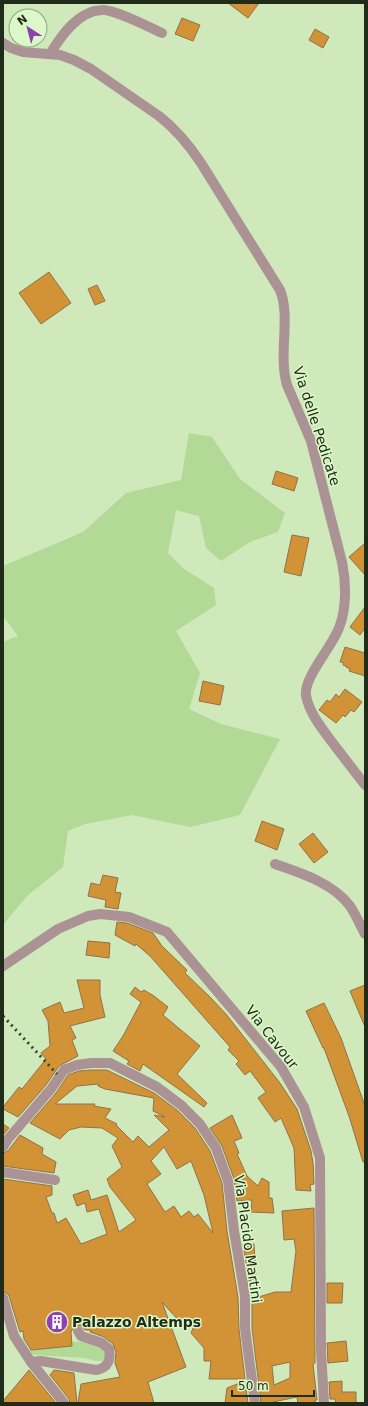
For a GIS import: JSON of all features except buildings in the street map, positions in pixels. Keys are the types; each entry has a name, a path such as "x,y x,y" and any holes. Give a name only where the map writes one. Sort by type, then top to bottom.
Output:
{"street":[{"path":"50,54 63,34 76,22 86,15 99,10 114,12 162,33"},
{"name":"Via delle Pedicate","path":"3,43 11,48 23,52 50,54 69,58 85,65 159,116 175,130 188,144 205,168 280,290 284,312 284,375 310,441 342,562 344,579 340,627 309,679 306,689 306,697 310,710 317,722 365,785"},
{"path":"275,864 308,876 338,894 346,901 353,911 365,934"},
{"name":"Via Cavour","path":"3,966 58,929 88,916 111,914 129,917 166,932 281,1067 304,1108 320,1158 321,1351 324,1403"},
{"name":"Via Placido Martini","path":"3,1147 8,1139 51,1089 64,1070 77,1065 91,1063 110,1063 157,1087 181,1105 200,1124 216,1148 228,1181 234,1231 245,1296 245,1328 254,1403"},
{"path":"3,1172 55,1180"},
{"path":"3,1298 14,1336 31,1362 64,1403"},
{"path":"31,1362 41,1361 96,1370 106,1366 110,1358 109,1349 102,1344 81,1336 78,1331"}],"green space":[{"path":"189,433 212,437 240,479 285,513 278,532 250,542 221,561 206,548 199,516 176,510 168,553 184,569 214,588 216,605 176,631 200,673 189,709 221,724 280,739 240,815 190,827 132,815 85,824 68,831 63,867 27,896 3,925 3,642 18,636 3,616 3,566 83,532 126,493 181,480"},
{"path":"90,1341 106,1350 105,1359 102,1361 96,1361 85,1358 34,1355 28,1350 71,1346 71,1342"}],"railway":[{"path":"3,1016 57,1074"}],"place":[{"name":"Palazzo Altemps","path":"57,1322"}]}
